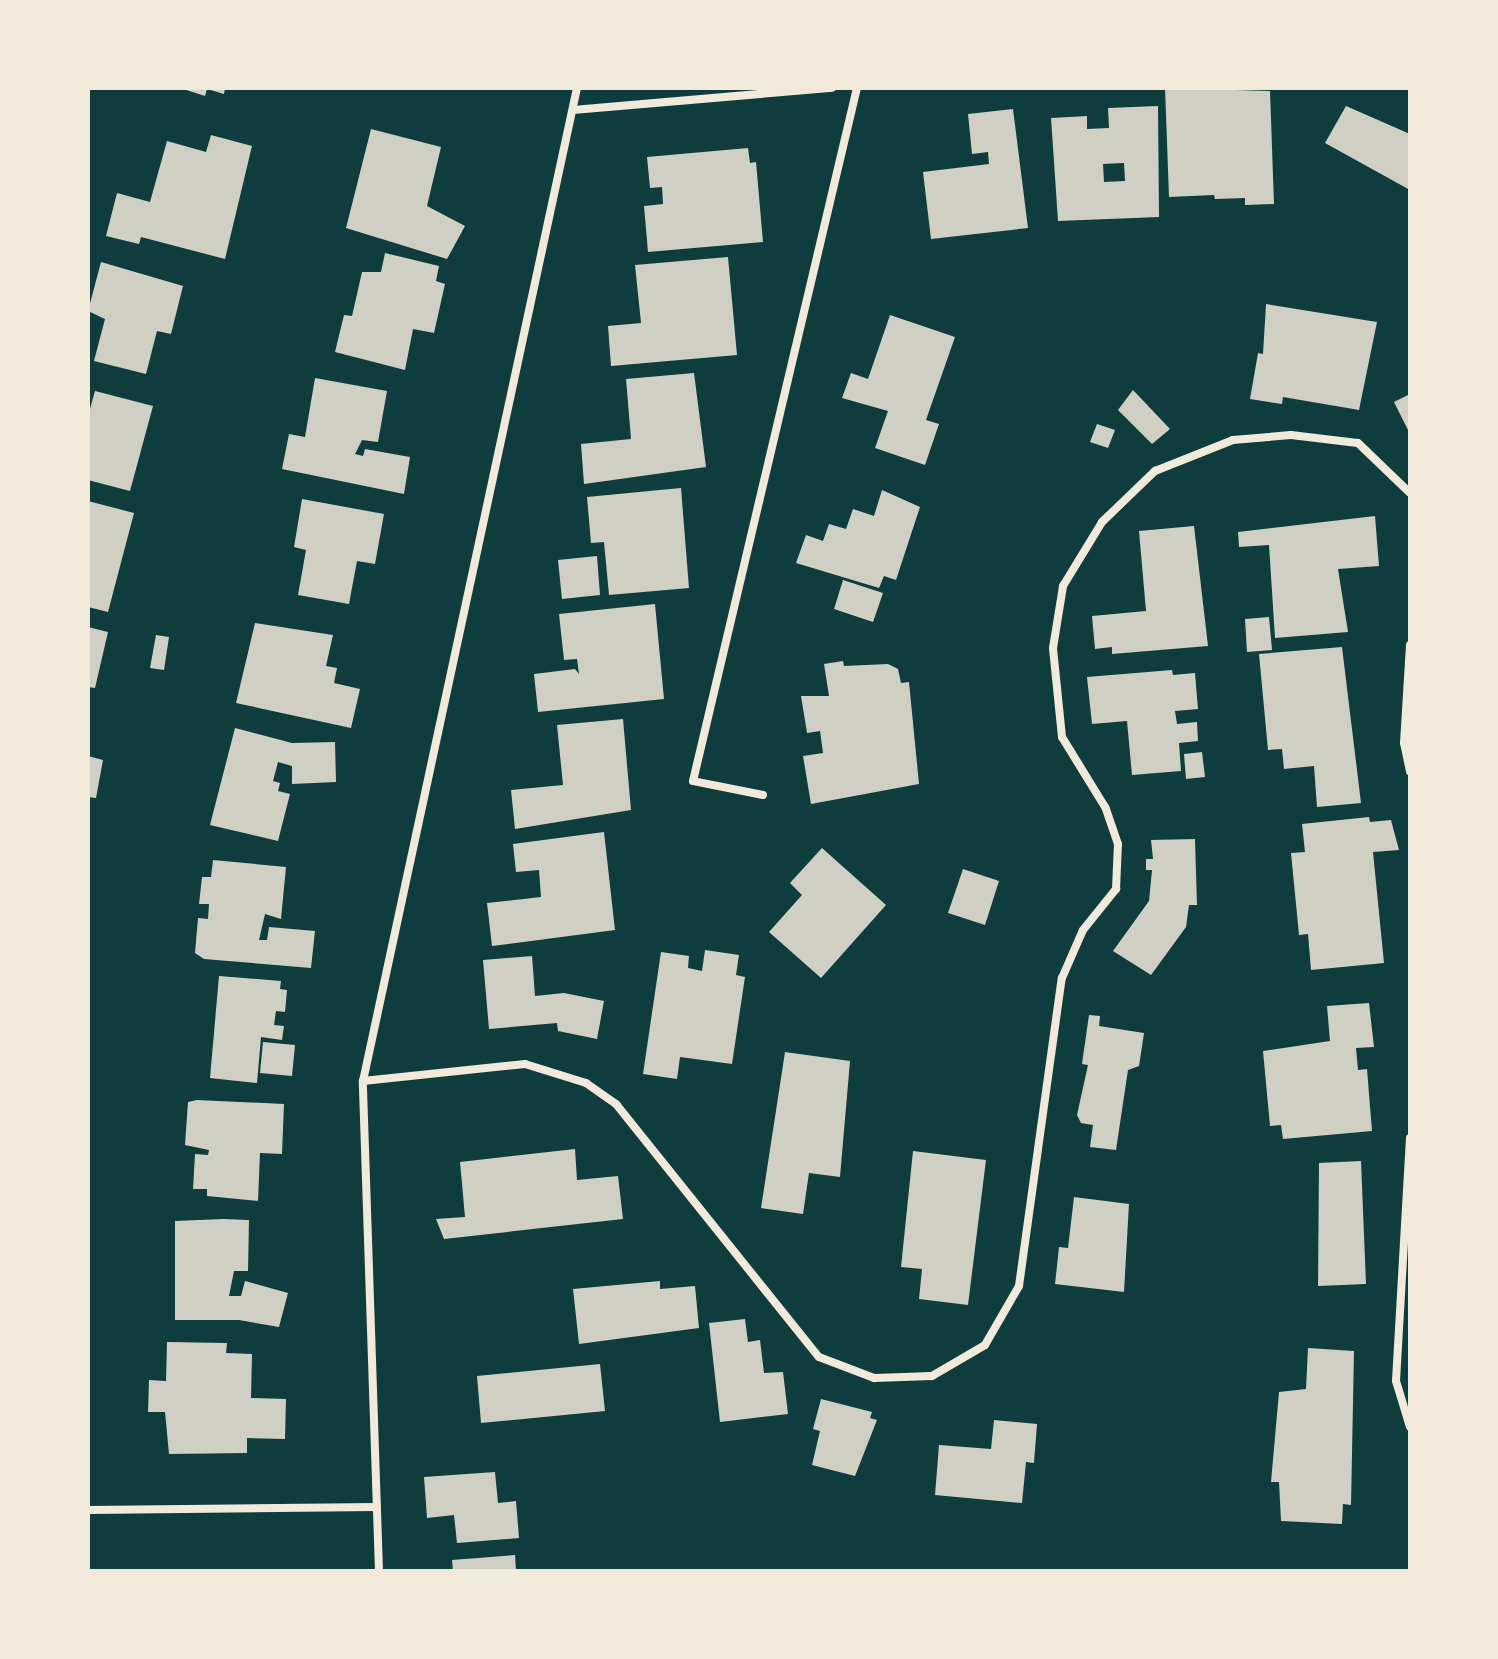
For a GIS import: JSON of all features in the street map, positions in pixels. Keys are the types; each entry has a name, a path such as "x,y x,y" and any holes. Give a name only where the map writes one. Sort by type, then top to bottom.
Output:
{"street":[{"path":"379,1571 363,1081 577,88"},
{"path":"573,110 832,88"},
{"path":"763,795 693,781 857,88"},
{"path":"363,1081 525,1064 586,1083 616,1104 819,1357 874,1378 932,1376 985,1345 1019,1286 1062,978 1083,930 1116,889 1118,844 1105,807 1062,737 1053,648 1063,586 1102,522 1155,471 1233,440 1291,435 1358,443 1410,493"},
{"path":"1410,645 1404,743 1410,771"},
{"path":"1410,1138 1396,1381 1410,1427"},
{"path":"88,1510 377,1507"}],"building":[{"path":"180,88 225,88 224,94 207,89 205,96"},
{"path":"1165,88 1270,91 1274,204 1245,205 1245,198 1215,199 1214,195 1169,197"},
{"path":"1158,106 1159,217 1058,221 1051,118 1087,116 1087,129 1109,128 1108,108","holes":["1124,163 1125,181 1104,182 1103,164"]},
{"path":"1346,106 1410,134 1410,190 1325,143"},
{"path":"1013,109 1028,228 931,239 923,172 989,164 988,152 972,154 968,114"},
{"path":"371,129 441,147 427,206 465,226 447,259 346,228"},
{"path":"211,135 252,146 225,259 141,237 139,244 106,236 117,193 150,202 167,141 206,152"},
{"path":"748,148 750,163 756,162 763,242 648,252 644,206 663,204 662,187 650,188 647,157"},
{"path":"385,253 439,266 436,281 445,284 434,333 413,329 405,370 335,352 344,315 352,316 362,272 381,272"},
{"path":"728,257 737,355 611,366 608,326 641,323 635,265"},
{"path":"101,262 183,286 171,334 157,331 146,374 94,361 105,319 88,311"},
{"path":"1266,304 1377,322 1359,410 1283,397 1282,404 1250,399 1258,353 1263,354"},
{"path":"890,315 955,337 926,420 939,424 925,465 875,448 888,411 842,398 851,373 868,379"},
{"path":"694,373 706,467 584,484 581,444 631,439 626,379"},
{"path":"315,378 387,391 378,442 362,440 355,454 363,456 365,449 410,457 404,494 282,469 289,434 305,437"},
{"path":"1133,390 1170,429 1152,444 1118,410"},
{"path":"95,391 153,406 130,491 88,480 88,416"},
{"path":"1410,394 1410,434 1394,402"},
{"path":"1097,424 1115,430 1108,448 1090,442"},
{"path":"681,488 689,588 609,595 604,542 591,543 587,497"},
{"path":"882,490 920,507 896,580 884,576 879,588 796,563 806,535 823,541 829,524 846,529 853,509 874,516"},
{"path":"302,499 384,514 375,564 357,561 349,604 298,595 306,550 294,547"},
{"path":"88,501 134,513 108,612 88,607"},
{"path":"1375,516 1379,566 1338,569 1348,632 1275,638 1269,545 1239,547 1238,532"},
{"path":"1194,526 1208,646 1112,654 1112,647 1095,649 1092,616 1146,611 1139,531"},
{"path":"597,556 600,595 562,599 558,560"},
{"path":"843,580 883,593 873,622 834,609"},
{"path":"655,604 664,699 538,712 534,674 575,669 579,674 577,659 564,660 559,614"},
{"path":"1269,617 1272,650 1247,652 1245,619"},
{"path":"255,623 333,635 326,666 337,668 334,683 360,689 351,728 236,703"},
{"path":"88,627 108,632 95,688 88,687"},
{"path":"156,635 169,637 164,670 150,668"},
{"path":"1342,647 1361,803 1317,807 1314,766 1284,769 1282,749 1268,750 1259,654"},
{"path":"843,661 844,666 888,664 898,669 901,683 909,682 919,784 811,804 803,756 823,753 820,731 807,733 801,696 829,696 824,664"},
{"path":"1172,670 1173,675 1195,673 1198,709 1175,711 1177,724 1197,722 1198,741 1179,743 1181,771 1132,775 1127,721 1092,724 1087,677"},
{"path":"623,719 631,810 515,829 511,790 563,785 557,725"},
{"path":"235,728 292,743 335,742 336,782 292,784 292,766 278,762 273,781 280,783 278,791 290,794 278,841 210,825"},
{"path":"1202,752 1205,777 1186,779 1184,754"},
{"path":"88,756 103,760 96,798 88,797"},
{"path":"1369,817 1370,822 1391,820 1399,850 1373,852 1384,963 1311,970 1308,934 1299,935 1291,853 1305,852 1302,824"},
{"path":"604,832 615,930 492,946 487,903 541,897 539,870 516,872 513,844"},
{"path":"1195,839 1197,905 1189,905 1186,927 1151,975 1113,951 1149,901 1152,870 1146,870 1146,859 1153,859 1151,840"},
{"path":"822,848 886,905 821,978 769,932 802,895 790,883"},
{"path":"213,860 286,867 281,919 265,914 259,940 267,940 269,927 315,931 311,968 204,959 195,953 198,918 208,919 209,904 199,904 202,877 211,877"},
{"path":"963,869 999,881 985,925 948,913"},
{"path":"705,950 739,955 736,975 745,977 732,1064 680,1057 677,1079 643,1074 661,952 689,956 688,968 702,971"},
{"path":"532,956 535,996 564,993 604,1001 597,1039 558,1031 557,1023 489,1029 483,960"},
{"path":"219,976 281,981 280,989 287,990 285,1012 276,1011 274,1025 284,1026 282,1040 261,1037 257,1083 210,1078"},
{"path":"1369,1003 1374,1047 1356,1048 1358,1070 1367,1069 1372,1131 1283,1139 1281,1125 1270,1126 1263,1051 1330,1041 1327,1006"},
{"path":"1089,1015 1100,1016 1099,1026 1144,1033 1139,1066 1128,1070 1116,1150 1090,1147 1093,1125 1081,1123 1077,1115 1088,1065 1082,1064"},
{"path":"263,1042 295,1045 292,1076 260,1073"},
{"path":"785,1052 850,1061 840,1177 809,1173 803,1214 761,1208"},
{"path":"188,1102 284,1104 282,1154 260,1153 258,1201 207,1196 207,1189 193,1189 195,1154 208,1155 209,1150 185,1145"},
{"path":"575,1149 577,1180 618,1176 623,1219 444,1239 436,1219 465,1217 460,1162"},
{"path":"913,1151 986,1160 968,1305 919,1299 922,1269 901,1267"},
{"path":"1361,1161 1366,1284 1318,1286 1319,1163"},
{"path":"1074,1197 1129,1204 1124,1292 1055,1284 1059,1247 1068,1248"},
{"path":"249,1220 248,1271 234,1271 229,1296 241,1296 245,1281 288,1293 279,1327 239,1320 175,1320 175,1221"},
{"path":"660,1281 660,1289 695,1286 699,1328 579,1344 573,1289"},
{"path":"745,1319 748,1342 760,1340 764,1373 783,1372 788,1414 720,1422 709,1323"},
{"path":"167,1342 227,1343 226,1353 252,1354 251,1398 286,1399 285,1439 247,1438 247,1453 169,1454 165,1412 148,1412 149,1380 166,1381"},
{"path":"1308,1348 1354,1351 1351,1505 1343,1504 1342,1524 1281,1521 1279,1482 1271,1482 1279,1392 1306,1389"},
{"path":"600,1364 605,1411 481,1423 477,1376"},
{"path":"821,1399 872,1412 870,1418 877,1420 855,1476 812,1465 820,1431 813,1429"},
{"path":"994,1420 1037,1424 1034,1463 1026,1462 1022,1503 935,1495 939,1445 991,1449"},
{"path":"495,1472 498,1503 516,1501 519,1538 457,1543 454,1515 427,1518 424,1477"},
{"path":"515,1555 516,1571 453,1571 452,1560"}]}
